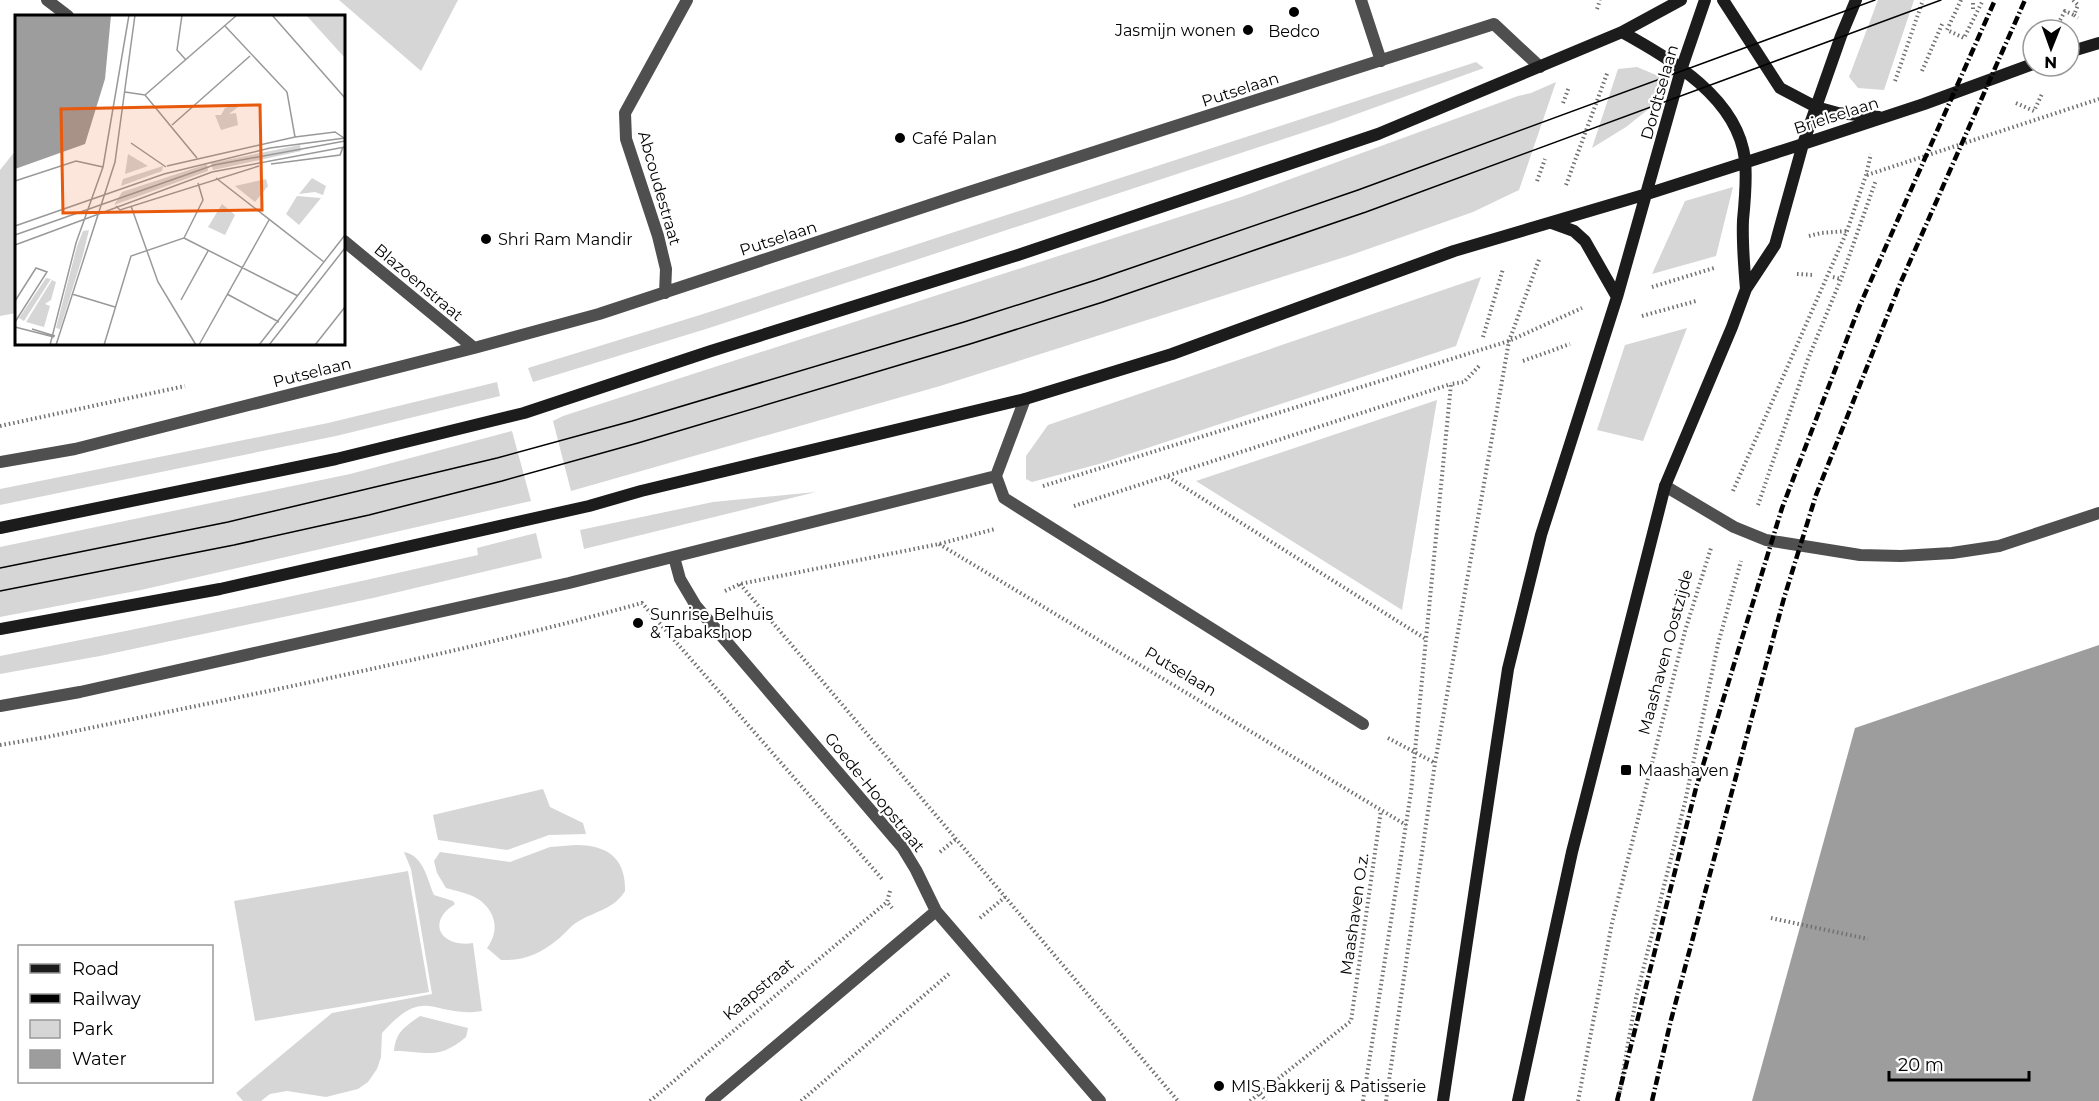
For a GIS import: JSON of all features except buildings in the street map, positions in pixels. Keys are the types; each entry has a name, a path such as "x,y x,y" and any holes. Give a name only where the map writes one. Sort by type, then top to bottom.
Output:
{"main road":[{"path":"0,528 336,459 524,413 711,351 1018,255 1378,134 1622,32 1680,0"},
{"name":"Dordtselaan","path":"1647,194 1681,70 1706,0"},
{"path":"1723,0 1780,88 1816,107 1838,113 1883,117"},
{"path":"1518,1101 1572,852 1665,486 1746,289 1775,245 1803,144 1856,0"},
{"path":"1622,32 1667,59 1721,104 1736,129 1743,146 1745,161 1743,259 1746,289"},
{"path":"2081,48 2099,43"},
{"name":"Brielselaan","path":"1647,194 1803,144 2021,68"},
{"path":"0,629 231,586 579,508 1025,399 1172,354 1454,251 1647,194"},
{"path":"1443,1101 1508,669 1541,535 1617,297 1647,194"},
{"path":"1552,223 1574,231 1585,241 1617,297"}],"street":[{"path":"47,0 67,15"},
{"name":"Abcoudestraat","path":"665,293 666,269 658,236 626,139 625,113 687,0"},
{"path":"1360,0 1381,61"},
{"name":"Putselaan","path":"0,462 75,449 588,317 1494,24 1539,67"},
{"name":"Blazoenstraat","path":"345,242 474,348"},
{"path":"1025,399 996,476 1004,498 1363,724"},
{"path":"0,706 80,692 444,611 674,557 996,476"},
{"path":"1665,486 1734,527 1766,540 1860,555 1901,556 1952,553 1999,546 2099,513"},
{"name":"Goede-Hoopstraat","path":"674,557 680,579 696,606 902,847 936,911 1100,1101"},
{"path":"711,1101 936,911"}],"path":[{"path":"1961,0 1947,30 1964,38 1983,0"},
{"path":"1973,0 1973,9"},
{"path":"2073,0 2078,5 2074,15"},
{"path":"2063,15 2065,11 2078,18"},
{"path":"1921,74 1943,22"},
{"path":"1386,1101 1434,763 1509,341 1622,32"},
{"name":"Maashaven Oostzijde","path":"1578,1101 1612,923 1685,632 1721,518 1847,231 1866,175 2099,99"},
{"path":"2012,101 2034,111 2036,106"},
{"path":"1537,181 1545,159"},
{"path":"1618,1101 1636,998 1685,802 1718,644 1748,533 1808,359 1841,279 1876,180"},
{"path":"1775,245 1821,233 1847,231"},
{"path":"1509,341 1572,312 1743,259"},
{"path":"1483,337 1504,267"},
{"path":"1797,274 1814,275"},
{"path":"1833,277 1841,279"},
{"path":"1635,318 1696,301"},
{"path":"1523,361 1575,342"},
{"path":"1067,508 1451,384 1464,382 1480,365"},
{"path":"1363,1101 1406,825 1415,752 1451,384"},
{"path":"1167,477 1426,639"},
{"path":"716,595 740,584 939,544 1002,527"},
{"name":"Putselaan","path":"939,544 1406,825"},
{"name":"Goede-Hoopstraat","path":"740,584 1178,1101"},
{"path":"0,745 366,670 579,621 642,603 883,880"},
{"path":"577,611 579,621"},
{"path":"1363,724 1434,763"},
{"name":"Maashaven O.z.","path":"1260,1094 1351,1021 1381,810"},
{"name":"Goede-Hoopstraat","path":"935,856 956,839"},
{"path":"891,889 887,902 894,910"},
{"path":"975,922 1005,897"},
{"name":"Kaapstraat","path":"650,1101 887,902"},
{"path":"1771,918 1868,939"},
{"path":"801,1101 951,972"},
{"path":"1250,1101 1260,1094 1266,1101"}],"green space":[{"path":"339,0 458,0 421,71"},
{"path":"1878,0 1914,0 1884,90 1858,88 1849,77"},
{"path":"1476,62 1484,68 1329,124 706,329 533,382 528,368 700,315"},
{"path":"1637,67 1668,80 1660,100 1626,127 1592,148 1618,69"},
{"path":"1556,82 1519,190 1473,212 1351,255 940,386 571,491 553,421 563,416 1241,197"},
{"path":"15,151 15,313 0,316 0,170"},
{"path":"1733,187 1716,256 1652,274 1685,201"},
{"path":"1481,277 1456,346 1099,464 1032,482 1026,479 1026,456 1048,425"},
{"path":"1687,328 1643,441 1597,430 1625,345"},
{"path":"497,382 500,396 336,436 0,505 0,489 328,423"},
{"path":"1437,400 1402,610 1196,481"},
{"path":"512,431 531,501 141,590 0,617 0,547 350,474"},
{"path":"816,492 584,549 580,530 713,502"},
{"path":"536,533 542,558 373,598 100,656 0,674 0,656 478,555 477,548"},
{"path":"543,789 550,807 583,823 586,834 549,835 507,850 438,840 433,815"},
{"path":"576,845 596,847 612,855 622,869 625,891 616,902 576,923 544,949 531,956 517,959 501,960 487,948 495,928 489,909 474,897 446,888 437,873 434,861 440,852 510,862 550,847"},
{"path":"404,852 411,854 420,863 434,895 453,901 455,904 446,911 439,926 446,938 453,942 473,943 482,1011 452,1011 420,1006 397,1018 382,1033 381,1057 377,1069 368,1082 358,1089 326,1097 287,1091 270,1094 261,1101 243,1101 236,1093 332,1013 432,994 411,869"},
{"path":"408,871 429,992 255,1021 234,901"},
{"path":"420,1016 468,1028 466,1037 439,1052 394,1051 399,1034"}],"water":[{"path":"2099,645 2099,1101 1752,1101 1855,728"}],"tram line":[{"path":"0,568 228,522 497,458 632,421 964,322 1096,280 1358,190 1875,0"},
{"path":"0,591 234,545 369,515 638,443 970,344 1103,302 1366,212 1941,0"}],"railway":[{"path":"1617,1101 1696,788 1782,508 1860,305 1995,0"},
{"path":"1652,1101 1671,1020 1784,598 1816,495 1900,284 2025,0"}],"place":[{"name":"Bedco","path":"1294,12"},
{"name":"Jasmijn wonen","path":"1248,30"},
{"name":"Café Palan","path":"900,138"},
{"name":"Shri Ram Mandir","path":"486,239"},
{"name":"Sunrise Belhuis & Tabakshop","path":"638,623"},
{"name":"Maashaven","path":"1626,770"},
{"name":"MIS Bakkerij & Patisserie","path":"1219,1086"}]}
